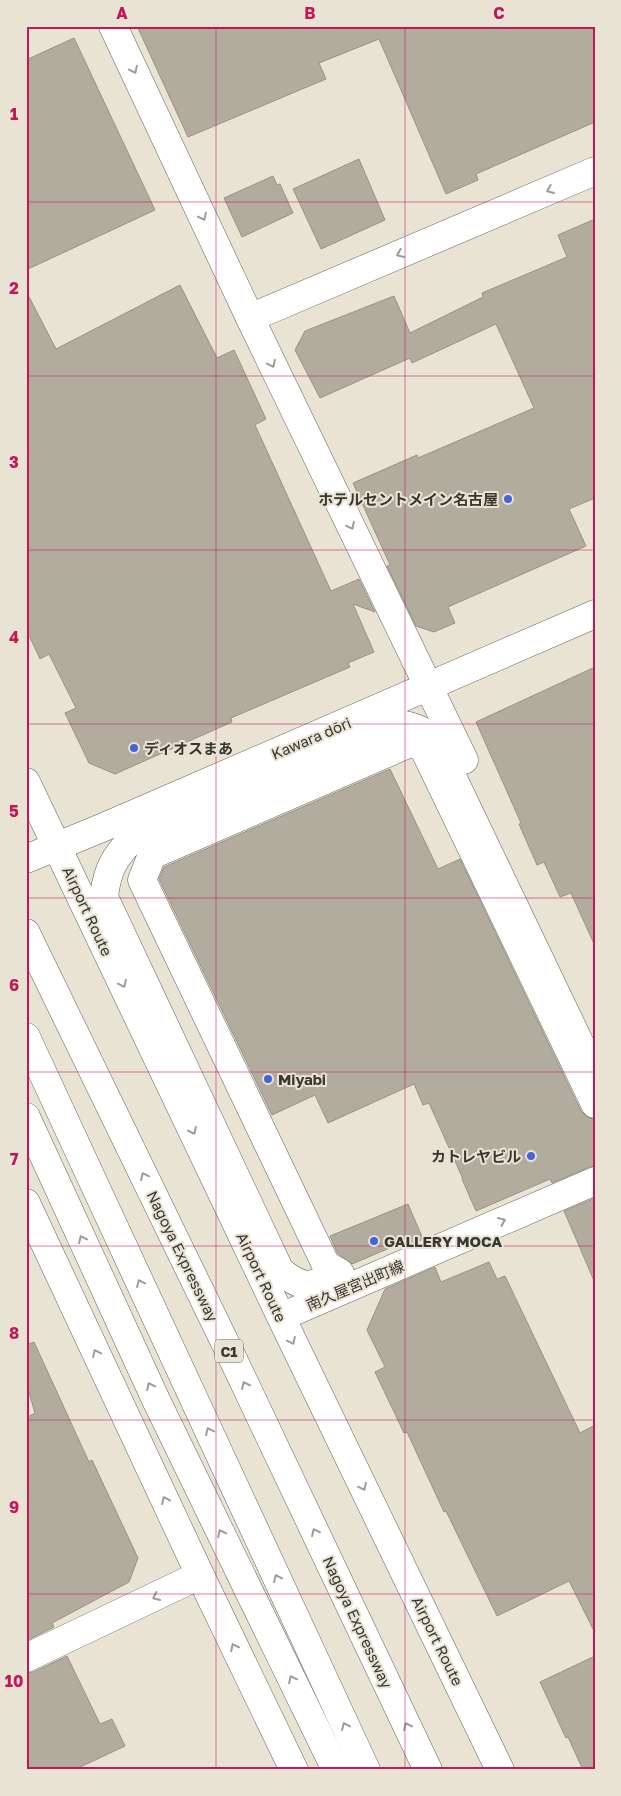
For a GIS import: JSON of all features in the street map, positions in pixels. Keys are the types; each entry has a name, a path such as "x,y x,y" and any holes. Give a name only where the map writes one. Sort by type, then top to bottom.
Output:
{"main road":[{"path":"113,26 250,318 595,1033"},
{"path":"250,318 595,171"},
{"name":"Kawara dōri","path":"26,859 58,847 595,614"},
{"path":"595,1075 435,741 428,734 417,728 406,724 392,724 135,836 110,868 104,897 280,1271 299,1285 313,1285 340,1273 326,1265 142,880 152,855 408,744 422,745 595,1104"},
{"name":"Airport Route","path":"26,782 281,1317 500,1770"},
{"name":"Nagoya Expressway","path":"26,933 229,1350 428,1770"},
{"path":"26,1037 366,1770"},
{"path":"26,1117 156,1400 336,1770"},
{"name":"南久屋宮出町線","path":"281,1317 595,1181"},
{"path":"26,1203 200,1575 294,1770"},
{"path":"26,1658 200,1575"}],"building":[{"path":"137,26 595,26 595,122 476,174 478,180 446,194 379,39 319,63 326,79 188,137"},
{"path":"74,38 155,210 26,270 26,60"},
{"path":"359,159 385,220 321,249 293,189"},
{"path":"273,176 277,185 280,184 293,213 242,237 224,198"},
{"path":"595,219 595,498 569,509 586,546 448,607 455,623 434,632 416,626 387,566 390,565 353,483 417,455 418,458 534,408 496,324 412,363 410,358 320,398 295,350 305,331 394,296 410,333 483,297 482,293 567,257 558,235"},
{"path":"180,285 217,358 234,350 266,419 255,425 331,591 359,579 375,612 353,604 374,652 348,663 350,667 231,718 232,722 115,774 89,763 65,713 76,708 49,654 40,659 26,629 26,291 56,349"},
{"path":"595,667 595,946 571,893 560,897 544,862 537,865 519,824 521,823 476,722"},
{"path":"390,769 438,869 460,859 581,1111 587,1117 595,1120 595,1166 552,1183 550,1179 476,1211 429,1103 423,1105 414,1084 328,1123 315,1095 272,1115 159,879 164,867"},
{"path":"595,1198 595,1283 564,1211"},
{"path":"408,1204 423,1239 403,1247 406,1241 352,1264 338,1254 330,1236"},
{"path":"489,1262 497,1279 505,1276 580,1433 595,1425 595,1633 569,1581 497,1616 446,1511 444,1512 407,1432 404,1433 375,1372 385,1367 367,1330 385,1289 435,1267 441,1282"},
{"path":"34,1342 89,1462 92,1460 138,1558 129,1582 52,1623 54,1627 26,1641 26,1418 35,1413 26,1382 26,1345"},
{"path":"67,1656 100,1724 112,1719 125,1746 74,1770 26,1770 26,1673 33,1672"},
{"path":"595,1656 595,1770 583,1770 540,1682"}],"place":[{"name":"ホテルセントメイン名古屋","path":"508,499"},
{"name":"ディオスまあ","path":"134,748"},
{"name":"Miyabi","path":"268,1079"},
{"name":"カトレヤビル","path":"531,1156"},
{"name":"GALLERY MOCA","path":"374,1241"}]}
